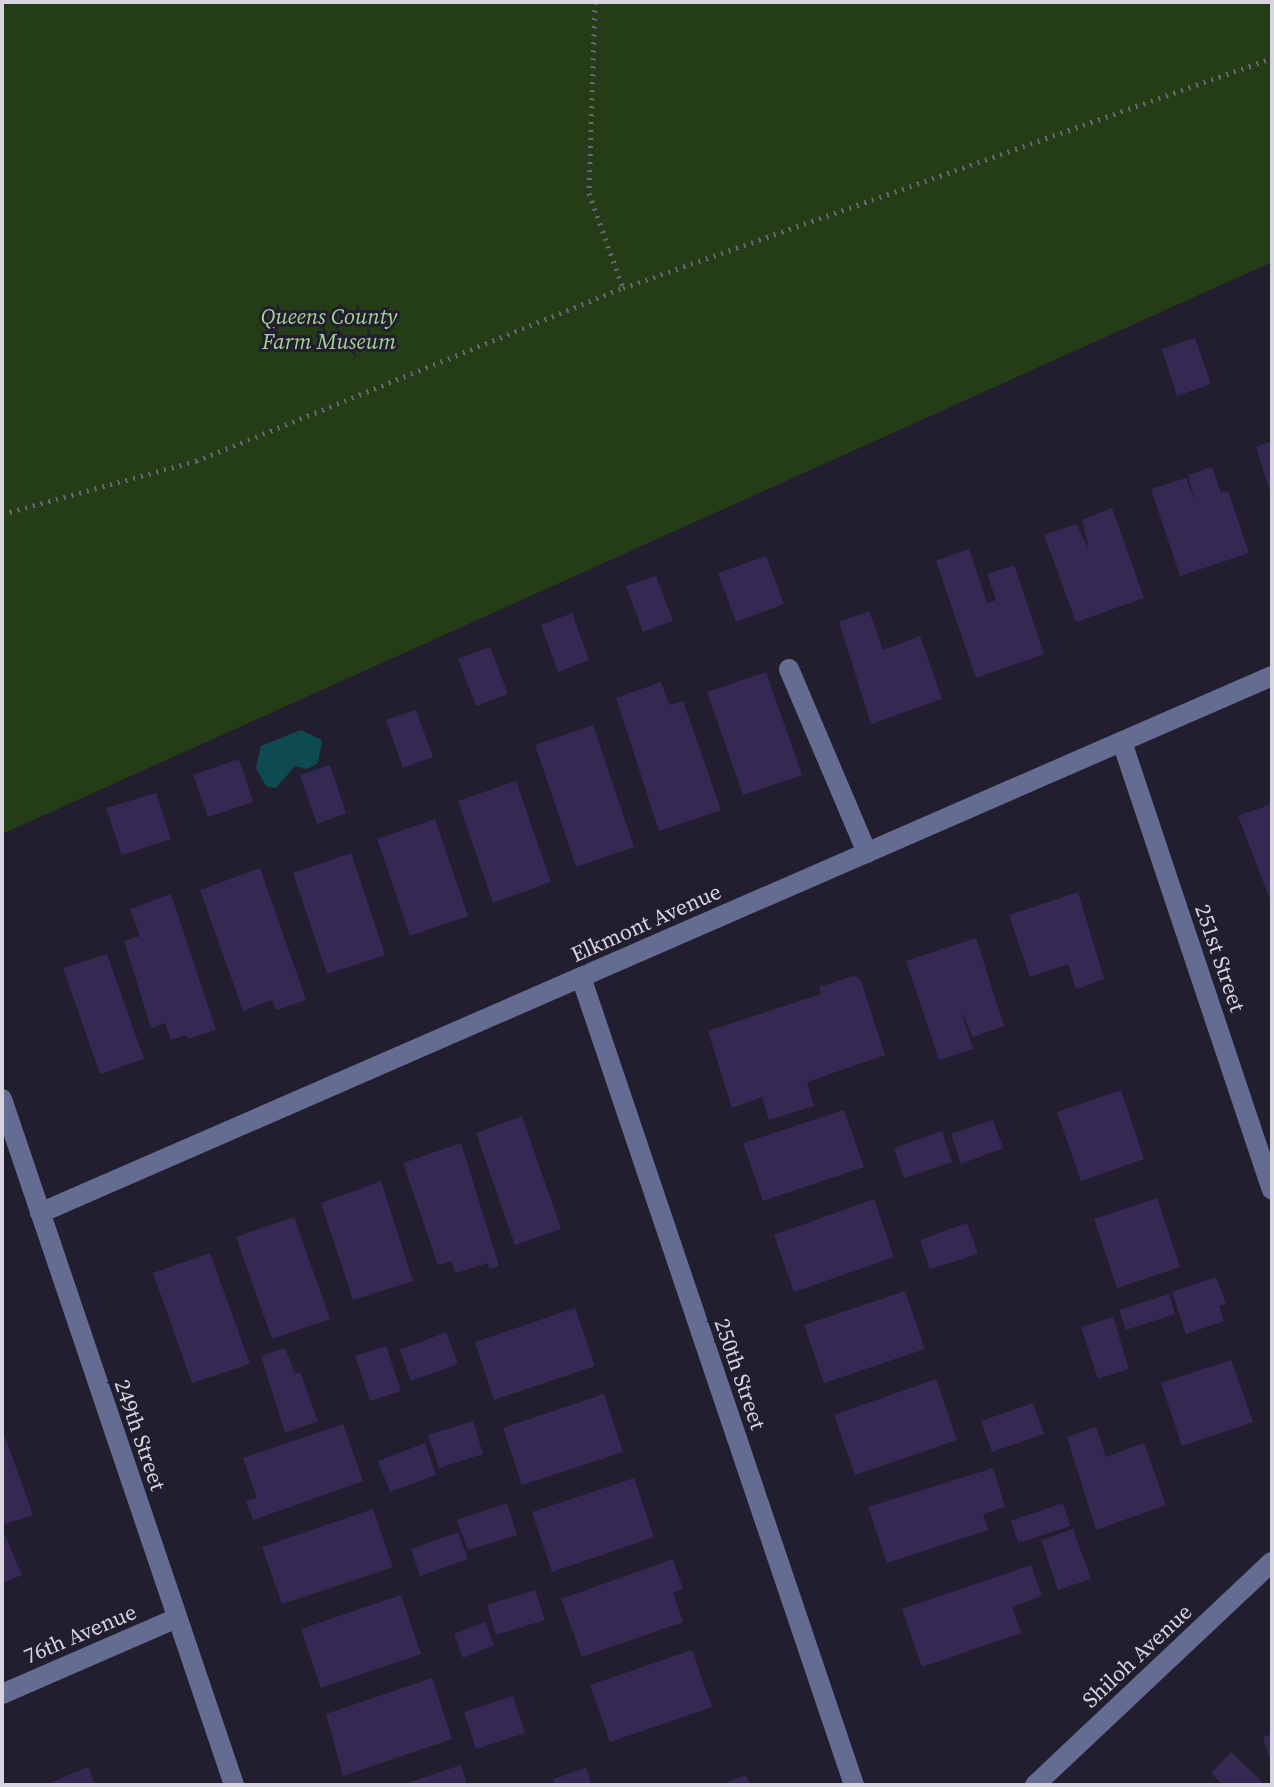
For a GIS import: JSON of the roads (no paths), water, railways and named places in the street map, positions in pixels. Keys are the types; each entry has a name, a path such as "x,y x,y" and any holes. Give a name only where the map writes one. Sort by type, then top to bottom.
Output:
{"street":[{"path":"789,669 867,853"},
{"name":"Elkmont Avenue","path":"40,1213 1272,676"},
{"name":"251st Street","path":"1122,742 1272,1190"},
{"name":"250th Street","path":"581,977 854,1785"},
{"name":"249th Street","path":"2,1099 234,1785"},
{"name":"Shiloh Avenue","path":"1035,1785 1272,1562"},
{"name":"76th Avenue","path":"2,1694 177,1618"}],"park label":[{"name":"Queens County Farm Museum","path":"329,328"}]}
